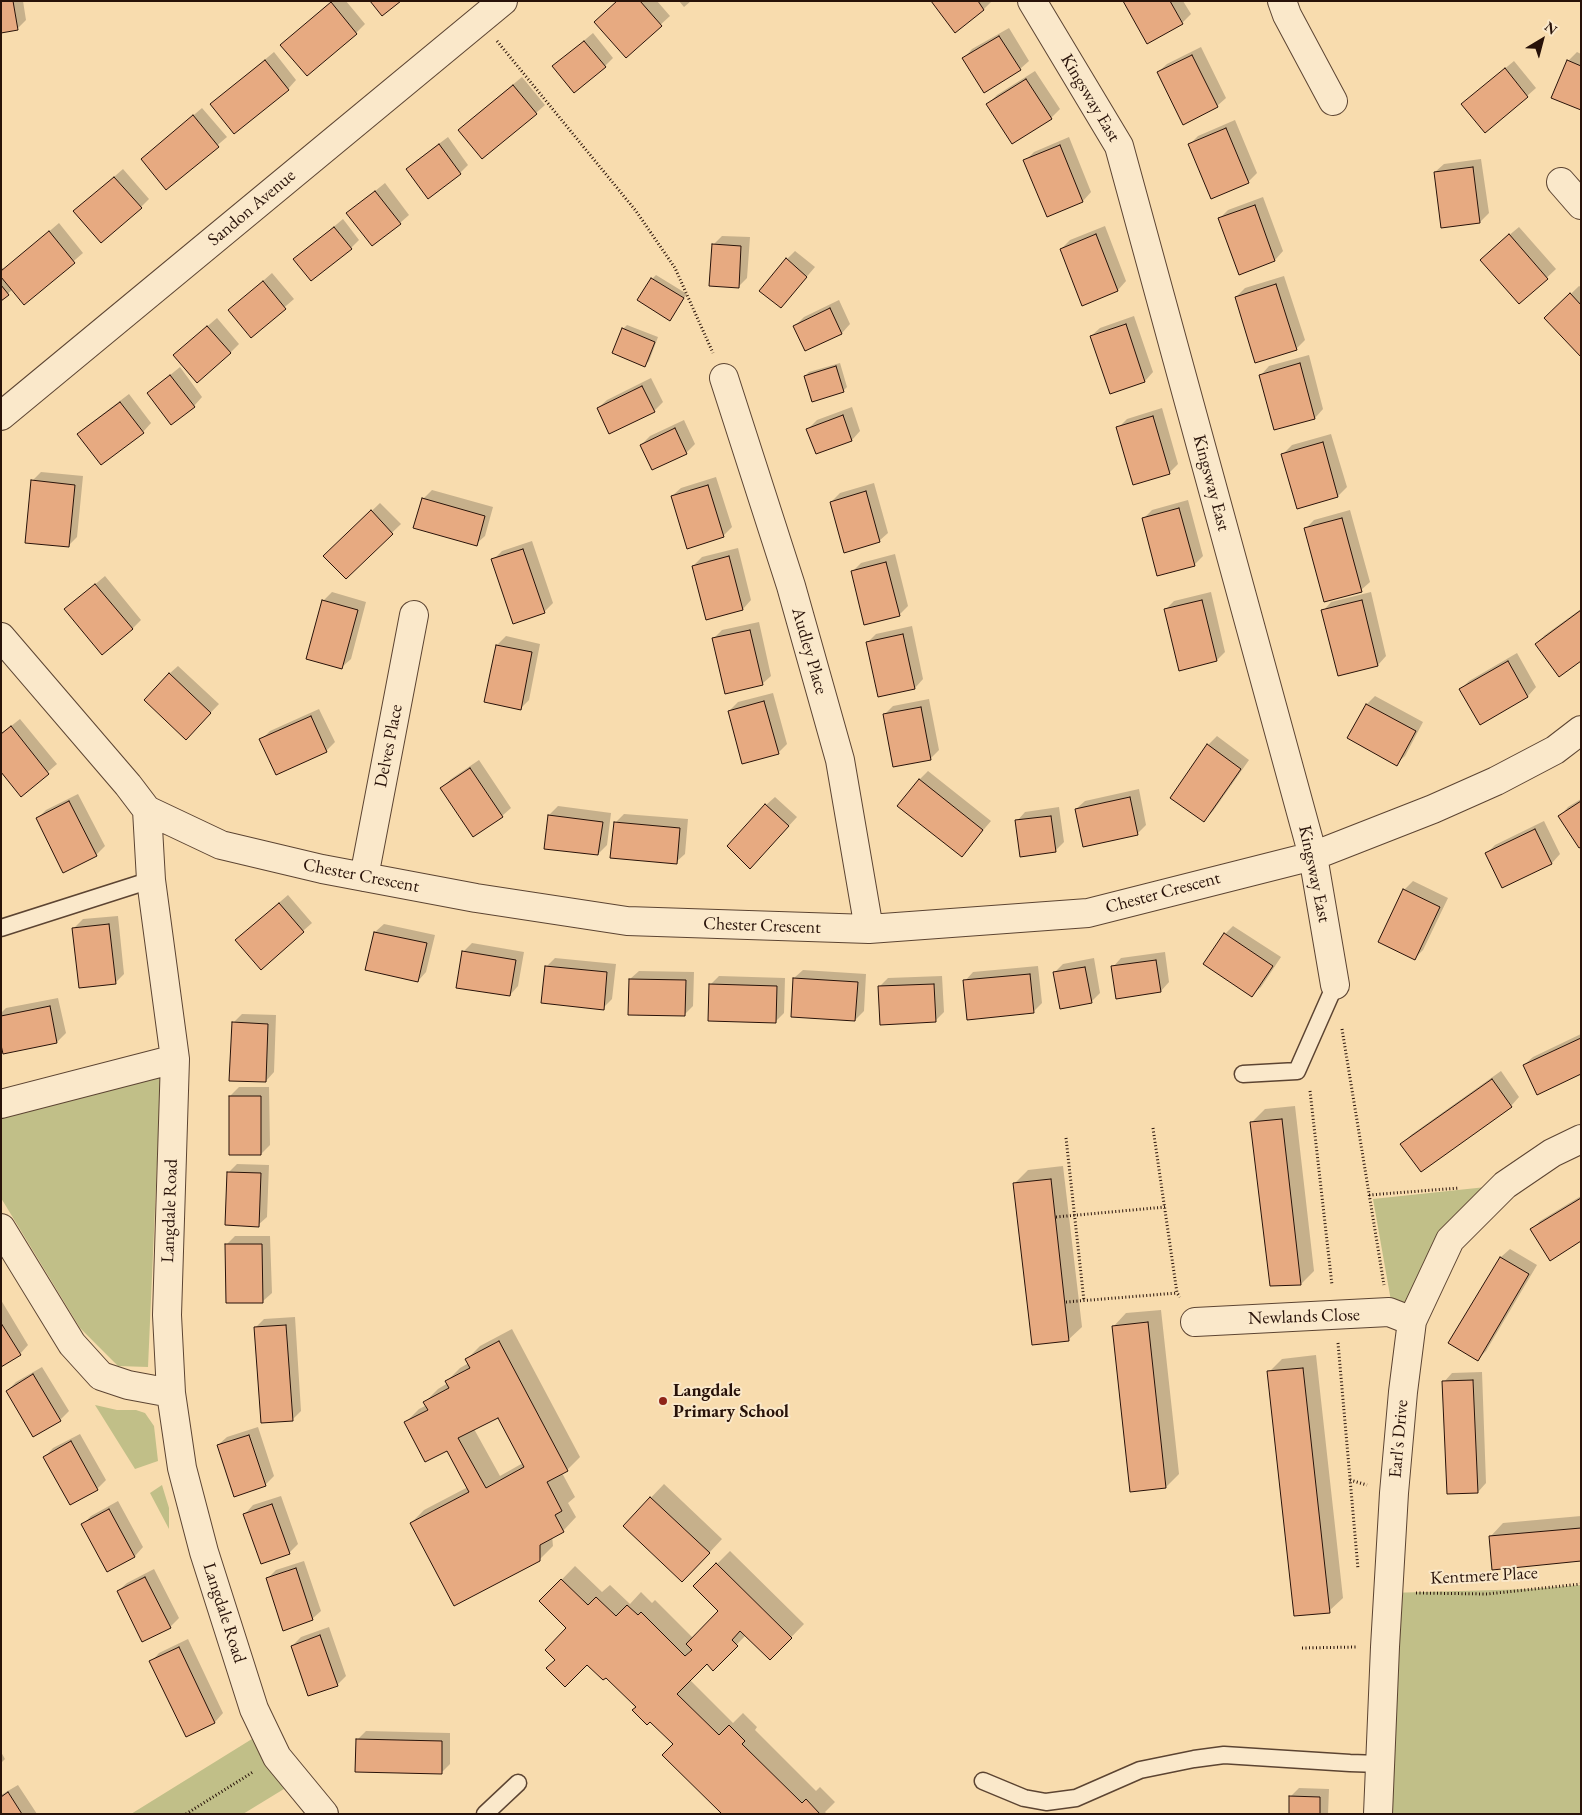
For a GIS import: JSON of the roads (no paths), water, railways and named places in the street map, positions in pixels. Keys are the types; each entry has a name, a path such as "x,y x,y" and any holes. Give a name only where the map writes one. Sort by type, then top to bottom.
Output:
{"street":[{"name":"Sandon Avenue","path":"1,416 503,1"},
{"name":"Kingsway East","path":"1032,1 1119,146 1313,856 1335,985"},
{"path":"1282,1 1287,15 1333,101"},
{"path":"1561,182 1581,205"},
{"name":"Audley Place","path":"724,378 791,586 840,760 869,929"},
{"name":"Delves Place","path":"364,877 414,615"},
{"name":"Chester Crescent","path":"1,637 128,785 147,810 222,845 364,877 476,898 627,921 869,929 1088,913 1313,856 1433,809 1496,781 1555,750 1581,730"},
{"name":"Langdale Road","path":"147,810 151,880 175,1059 167,1315 171,1393 182,1468 204,1552 254,1709 277,1757 324,1814"},
{"path":"1,1104 175,1059"},
{"name":"Earl's Drive","path":"1378,1814 1388,1593 1402,1402 1401,1317 1450,1240 1505,1184 1552,1153 1581,1139"},
{"path":"1,1228 72,1344 101,1376 128,1385 171,1393"},
{"name":"Newlands Close","path":"1195,1322 1334,1305 1401,1317"}],"lane":[{"path":"1,928 151,880"},
{"path":"1243,1074 1297,1071 1335,985"},
{"path":"983,1781 1024,1798 1046,1802 1076,1798 1140,1770 1224,1755 1380,1764"},
{"path":"485,1814 518,1783"}],"place":[{"name":"Langdale Primary School","path":"663,1401"}]}
